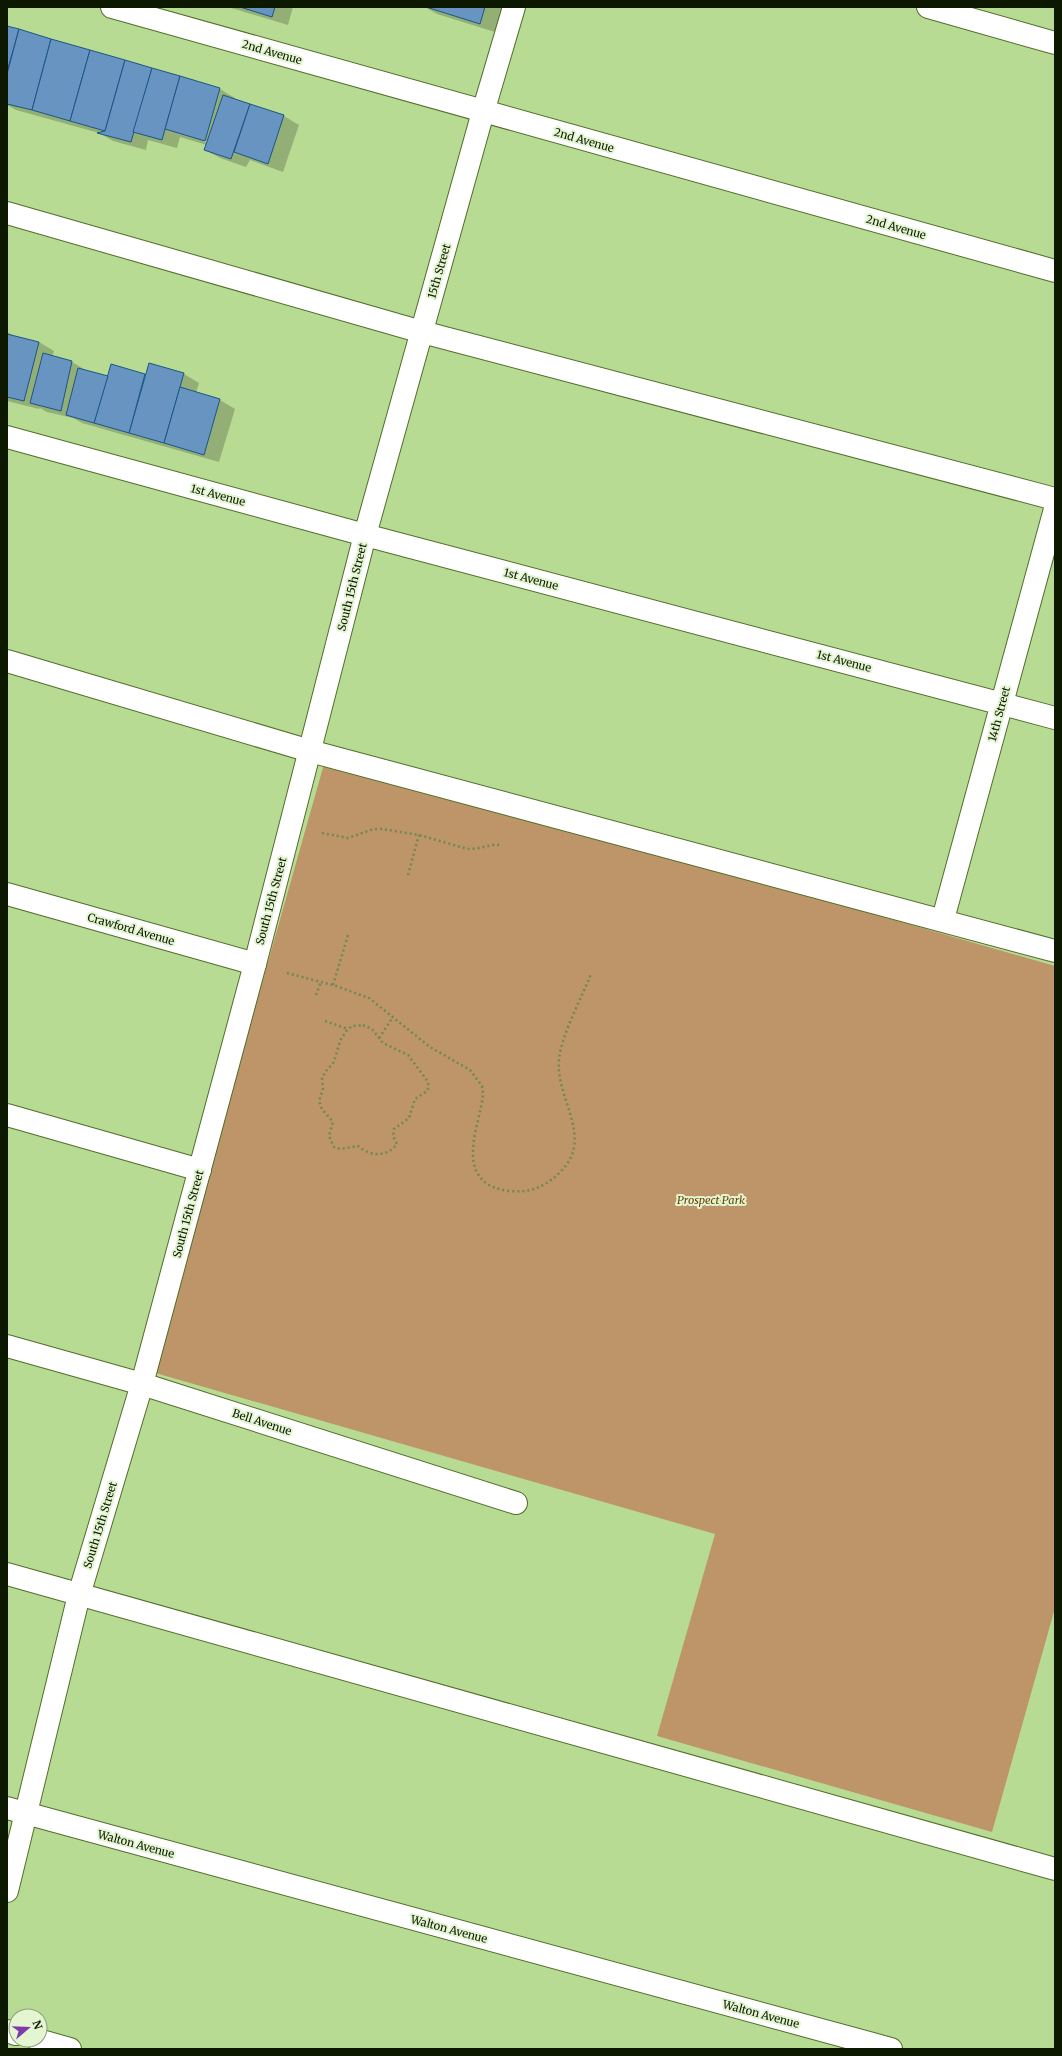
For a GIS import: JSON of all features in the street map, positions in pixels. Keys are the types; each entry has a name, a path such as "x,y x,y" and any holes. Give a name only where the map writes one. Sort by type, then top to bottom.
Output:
{"street":[{"name":"2nd Avenue","path":"112,7 1055,271"},
{"name":"15th Street","path":"365,535 483,112 514,7"},
{"path":"928,7 1055,43"},
{"path":"7,213 422,332 1055,499"},
{"name":"1st Avenue","path":"7,436 365,535 1055,718"},
{"name":"14th Street","path":"943,919 1055,509"},
{"name":"South 15th Street","path":"7,1891 16,1811 142,1384 255,964 365,535"},
{"path":"7,661 310,751 1055,950"},
{"name":"Crawford Avenue","path":"7,894 255,964"},
{"path":"7,1115 200,1170"},
{"name":"Bell Avenue","path":"7,1346 142,1384 516,1503"},
{"path":"7,1574 1055,1869"},
{"name":"Walton Avenue","path":"16,1811 891,2049"},
{"path":"48,2043 70,2049"}],"path":[{"path":"322,833 348,838 374,829 382,829 419,835 468,849 476,849 492,844 502,845"},
{"path":"408,875 419,835"},
{"path":"333,985 348,935"},
{"path":"287,974 333,985 369,998 430,1047 470,1070 482,1086 482,1105 473,1142 474,1164 483,1181 500,1189 529,1191 547,1183 558,1174 566,1166 574,1149 575,1130 561,1087 559,1062 562,1047 591,974"},
{"path":"316,995 321,982"},
{"path":"379,1038 393,1017"},
{"path":"325,1021 348,1029 363,1025 372,1029 383,1043 408,1054 426,1079 428,1089 415,1100 409,1118 394,1130 393,1136 396,1144 392,1149 377,1155 365,1152 358,1146 340,1149 331,1143 329,1136 333,1122 322,1109 319,1098 323,1089 322,1078 334,1062 340,1041 348,1029"}],"green space":[{"name":"Prospect Park","path":"326,757 1055,966 1055,1608 992,1832 657,1736 715,1534 152,1372"}],"building":[{"path":"240,7 275,7 272,17"},
{"path":"426,7 485,7 480,24"},
{"path":"7,26 19,29 7,72"},
{"path":"19,29 51,39 32,110 7,104 7,74"},
{"path":"51,39 90,50 70,121 32,110"},
{"path":"90,50 125,60 105,131 70,121"},
{"path":"125,60 152,68 131,142 97,133 105,131"},
{"path":"152,68 180,76 162,140 133,132"},
{"path":"180,76 220,88 205,141 165,129"},
{"path":"223,95 250,104 231,159 204,150"},
{"path":"250,104 284,115 268,164 234,152"},
{"path":"7,334 39,342 24,401 7,397"},
{"path":"43,353 72,361 61,411 30,403"},
{"path":"149,363 184,373 164,443 129,433"},
{"path":"111,364 145,374 129,433 94,423"},
{"path":"78,368 108,376 94,423 66,415"},
{"path":"180,387 220,399 204,455 164,443"}]}
